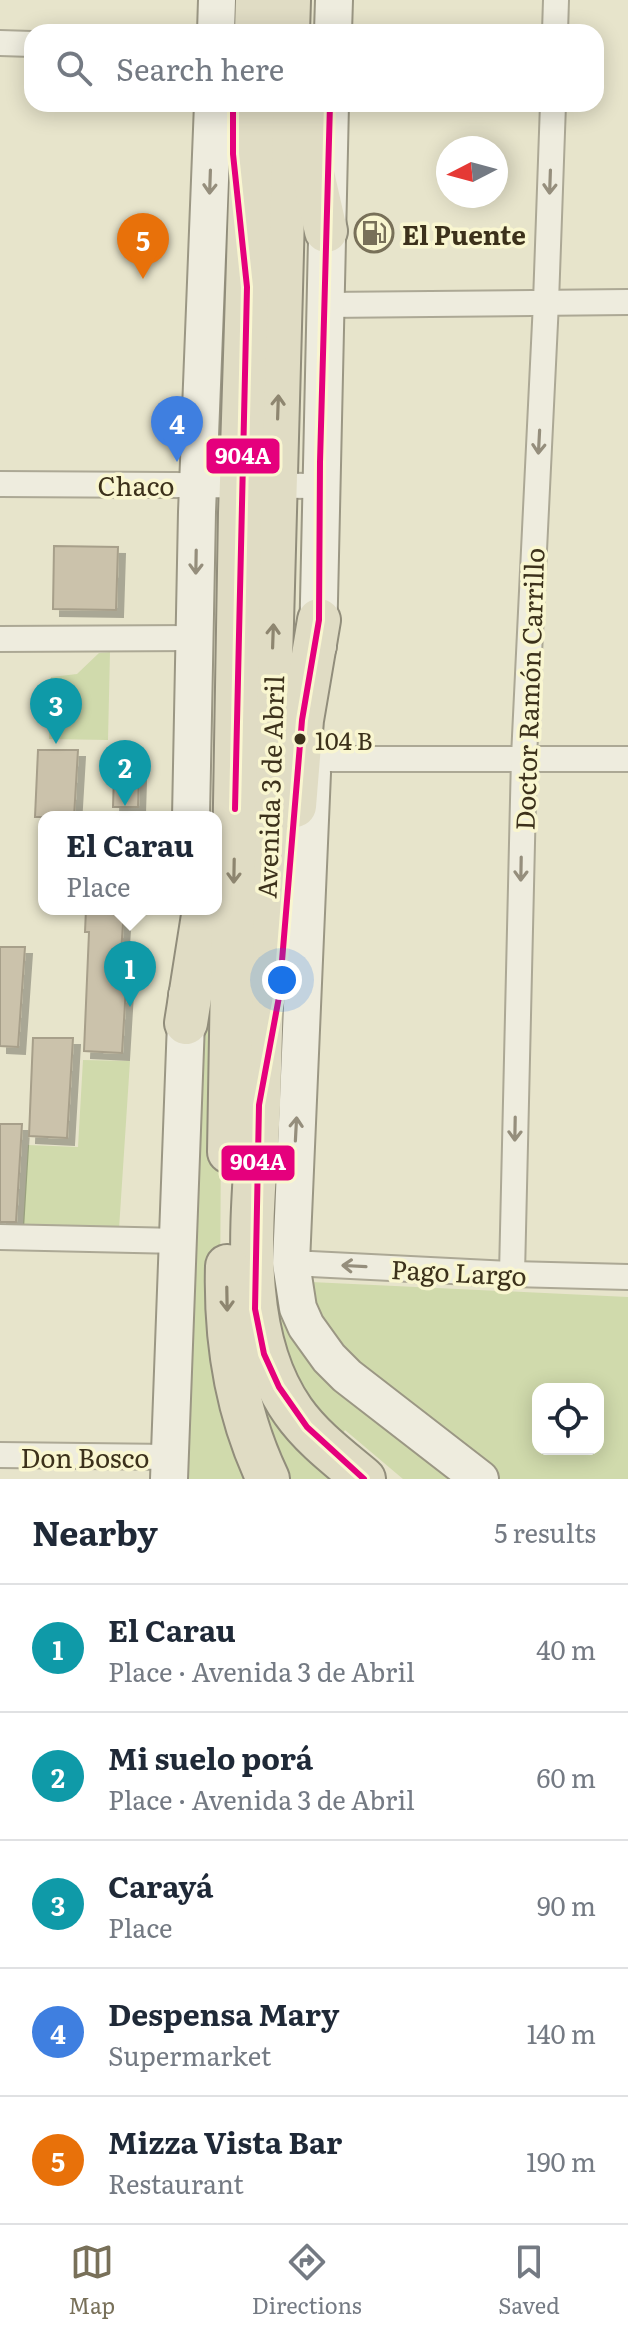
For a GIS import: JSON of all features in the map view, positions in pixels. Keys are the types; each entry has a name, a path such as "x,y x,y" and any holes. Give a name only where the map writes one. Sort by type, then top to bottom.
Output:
{"highway":[{"path":"232,0 233,24"},
{"path":"256,24 257,0"},
{"path":"288,24 289,0"},
{"path":"308,24 309,0"},
{"path":"233,112 233,154 247,287"},
{"name":"Avenida 3 de Abril","path":"253,112 247,287 253,494 259,1105 255,1309 264,1354 294,1411 327,1448 364,1479"},
{"name":"Avenida 3 de Abril","path":"268,1479 239,1398 229,1340 227,1294 253,494 285,112"},
{"path":"308,112 307,147 326,231"},
{"path":"216,811 226,636 253,494"},
{"path":"259,1105 279,997 302,720 319,620"},
{"path":"186,1023 203,915"}],"main road":[{"path":"216,24 217,0"},
{"path":"333,24 334,0"},
{"path":"191,811 198,484 213,112"},
{"name":"Avenida 3 de Abril","path":"330,112 319,620 291,1263 298,1308 306,1326 329,1358 347,1376 480,1479"},
{"path":"170,1468 189,915"}],"street":[{"path":"555,24 556,0"},
{"path":"0,43 24,44"},
{"name":"Doctor Ramón Carrillo","path":"512,1274 524,757 553,112"},
{"path":"325,305 628,302"},
{"name":"Chaco","path":"0,484 198,484 253,494 320,486"},
{"path":"0,639 194,638"},
{"path":"313,759 628,759"},
{"path":"0,1237 179,1241"},
{"name":"Pago Largo","path":"291,1263 628,1277"},
{"name":"Don Bosco","path":"0,1455 170,1468"}],"green space":[{"path":"110,652 108,740 49,739 51,677 77,674 99,653"},
{"path":"222,951 220,1310 261,1479 182,1479 205,961"},
{"path":"291,979 296,1323 464,1479 403,1479 345,1430 339,1440 289,1377 270,1280 275,1100"},
{"path":"83,1060 130,1061 119,1229 23,1224 28,1145 78,1147"},
{"path":"311,1282 628,1297 628,1479 490,1479 319,1328"},
{"path":"252,1338 346,1479 277,1479 258,1438"}],"building":[{"path":"54,546 118,547 116,610 53,609"},
{"path":"38,750 78,750 74,811 38,811 38,817 35,817"},
{"path":"114,774 139,774 138,807 113,807"},
{"path":"86,915 124,915 121,953 128,954 122,1053 84,1051 89,932 85,932"},
{"path":"0,947 25,947 18,1047 0,1046"},
{"path":"33,1038 73,1038 67,1138 29,1136"},
{"path":"0,1124 22,1124 16,1222 0,1222"}],"transit line":[{"name":"904A","path":"233,112 233,154 247,287 235,809"},
{"name":"904A","path":"330,112 319,620 302,720 279,997 259,1105 255,1309 264,1354 279,1387 307,1427 364,1479"}],"place":[{"name":"El Puente","path":"374,233"},
{"name":"Mizza Vista Bar","path":"143,279"},
{"name":"Despensa Mary","path":"177,462"},
{"name":"104 B","path":"300,739"},
{"name":"Carayá","path":"56,744"},
{"name":"Mi suelo porá","path":"125,806"},
{"name":"El Carau","path":"130,1007"}]}
